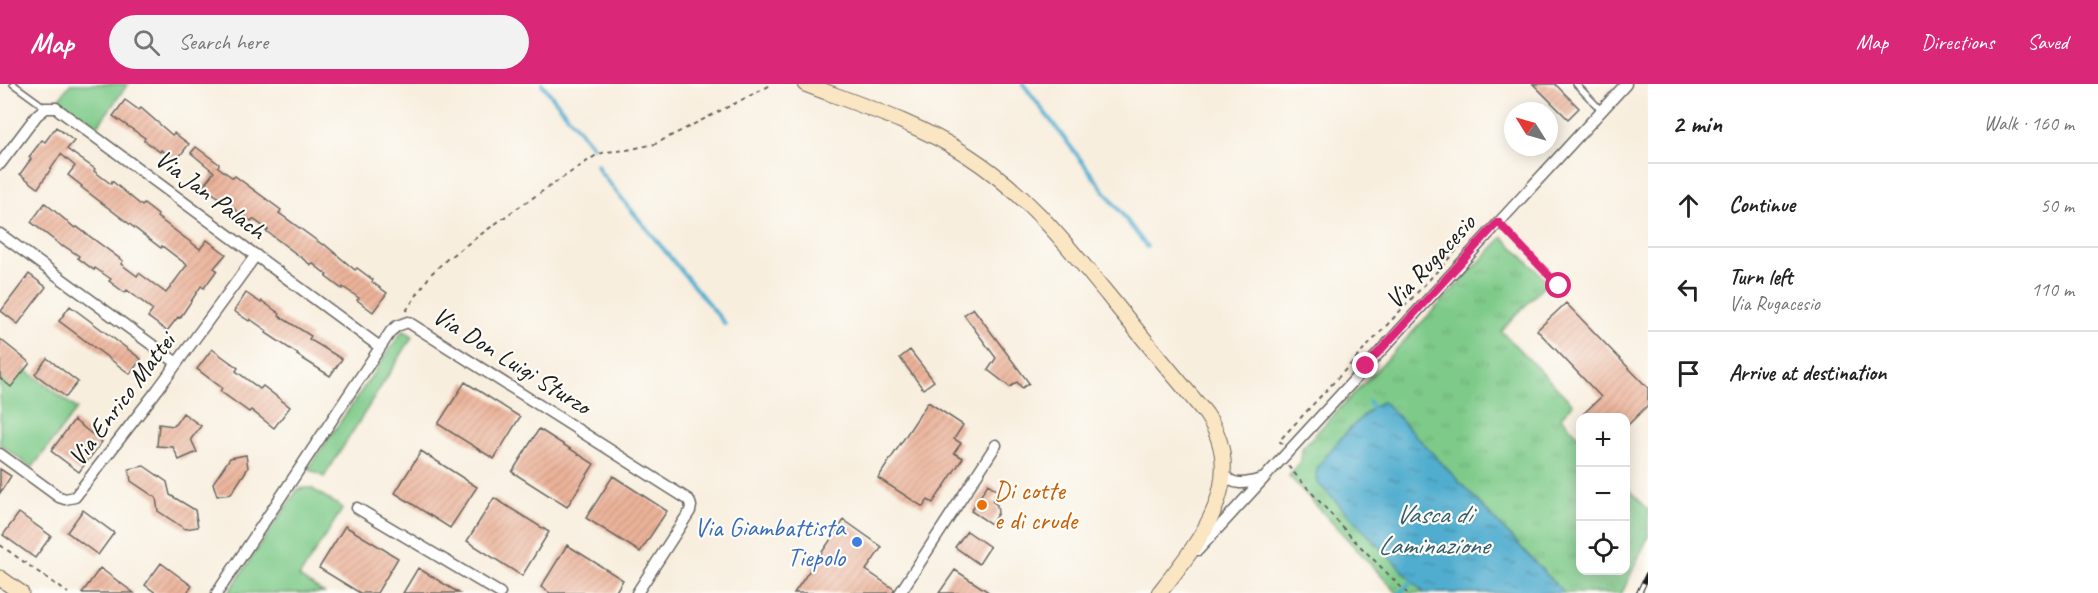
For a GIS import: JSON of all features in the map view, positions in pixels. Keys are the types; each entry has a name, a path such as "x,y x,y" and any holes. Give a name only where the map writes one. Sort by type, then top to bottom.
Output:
{"main road":[{"path":"805,84 931,134 982,165 1029,203 1206,414 1220,443 1227,477 1211,520 1189,555 1159,593"},
{"path":"0,579 21,593"}],"street":[{"name":"Via Rugacesio","path":"1159,593 1267,475 1284,453 1626,84"},
{"path":"0,164 37,115 46,108"},
{"name":"Via Jan Palach","path":"46,108 56,108 62,111 380,347"},
{"path":"0,234 177,363"},
{"name":"Via Enrico Mattei","path":"0,454 59,497 69,499 75,496 256,255"},
{"name":"Via Don Luigi Sturzo","path":"217,593 380,347 397,326 403,323 412,324 440,341 689,500 690,511 637,593"},
{"path":"900,593 996,445"},
{"path":"1227,477 1242,484 1267,475"},
{"path":"357,508 500,593"}],"lane":[{"name":"Via Jan Palach","path":"13,84 46,108"},
{"path":"1576,84 1601,110"}],"path":[{"path":"397,326 438,266 513,211 596,156 605,152 655,144 773,84"},
{"path":"1498,222 1559,286"},
{"path":"1357,357 1279,441 1284,453 1308,489 1407,593"},
{"path":"0,545 68,593"}],"green space":[{"path":"70,84 128,84 96,128 58,100"},
{"path":"1503,237 1548,282 1501,331 1573,404 1561,417 1576,434 1576,575 1630,575 1630,490 1648,509 1648,537 1622,593 1397,593 1289,476 1301,461 1302,448"},
{"path":"403,330 413,336 324,477 308,469"},
{"path":"0,350 77,409 32,468 0,444"},
{"path":"311,488 343,508 299,577 324,593 228,593 298,489"}],"water":[{"name":"Vasca di Laminazione","path":"1382,402 1564,593 1424,593 1318,483 1316,472 1327,454 1357,422"}],"building":[{"path":"1533,84 1555,84 1579,108 1568,119 1558,109 1558,102 1551,102"},
{"path":"125,100 139,110 141,108 172,135 174,133 189,144 176,161 161,150 160,152 144,140 145,138 113,116"},
{"path":"56,127 74,141 67,149 111,184 112,181 142,206 144,204 158,215 157,217 200,249 207,240 226,254 214,268 217,270 204,288 201,286 180,318 178,317 167,331 148,317 153,310 127,290 125,293 109,281 111,279 95,268 94,270 78,258 79,256 63,247 31,222 45,203 75,228 77,227 123,261 121,264 137,276 139,273 166,293 187,265 81,187 68,175 75,166 61,154 38,188 20,174 42,140 45,142"},
{"path":"196,147 219,164 218,167 233,178 235,176 281,210 279,213 324,244 355,270 357,268 387,293 373,312 357,300 359,298 343,287 342,289 312,263 311,265 266,231 268,230 253,219 251,221 203,186 214,172 191,153"},
{"path":"29,274 46,287 18,324 1,311"},
{"path":"246,293 261,303 262,301 280,314 279,316 311,336 309,339 342,359 330,376 266,333 267,331 250,319 249,321 234,311"},
{"path":"1566,303 1648,388 1648,405 1630,423 1630,413 1584,413 1601,397 1537,330"},
{"path":"70,306 141,359 130,374 59,321"},
{"path":"973,308 1029,383 1022,388 1017,382 1010,387 988,370 996,358 964,315"},
{"path":"0,339 30,363 11,387 0,378"},
{"path":"212,349 238,368 236,371 260,389 263,386 290,407 274,428 251,410 249,412 220,391 222,388 197,369"},
{"path":"910,350 934,381 923,389 900,358"},
{"path":"47,358 78,382 66,397 35,374"},
{"path":"465,382 520,417 494,459 438,424"},
{"path":"928,402 963,425 954,439 961,443 954,453 963,458 933,503 928,500 923,507 878,478"},
{"path":"183,413 201,426 191,439 197,452 179,460 173,447 157,446 159,424 174,426"},
{"path":"74,420 102,442 79,472 51,451"},
{"path":"539,429 594,464 567,507 512,472"},
{"path":"421,451 477,487 450,528 395,493"},
{"path":"246,455 248,468 231,494 217,496 213,483 230,458"},
{"path":"144,466 167,482 170,495 195,510 198,527 185,529 158,511 156,498 131,481 129,469"},
{"path":"0,469 11,476 0,493"},
{"path":"613,476 667,511 640,552 586,518"},
{"path":"988,484 998,491 992,501 997,505 998,513 991,524 971,511"},
{"path":"494,498 549,532 522,576 467,541"},
{"path":"83,510 114,533 98,555 67,532"},
{"path":"19,513 51,536 35,558 3,535"},
{"path":"844,520 882,547 866,570 894,589 893,593 794,593"},
{"path":"345,526 398,558 377,593 360,593 319,568"},
{"path":"967,531 990,547 979,564 955,547"},
{"path":"567,545 623,580 615,593 550,593 541,587"},
{"path":"161,563 192,586 187,593 156,593 145,585"},
{"path":"100,568 134,593 82,593"},
{"path":"418,568 459,593 403,593"},
{"path":"955,570 990,593 939,593"}],"waterway":[{"path":"542,84 593,147"},
{"path":"1023,84 1147,247"},
{"path":"597,165 600,172 725,324"},
{"path":"1369,402 1372,407"},
{"path":"1400,593 1412,581"}],"railway":[{"path":"1639,593 1648,574"}],"place":[{"name":"Di cotte e di crude","path":"982,505"},
{"name":"Via Giambattista Tiepolo","path":"857,542"}],"route":[{"path":"1366,366 1498,222 1559,286"}]}
